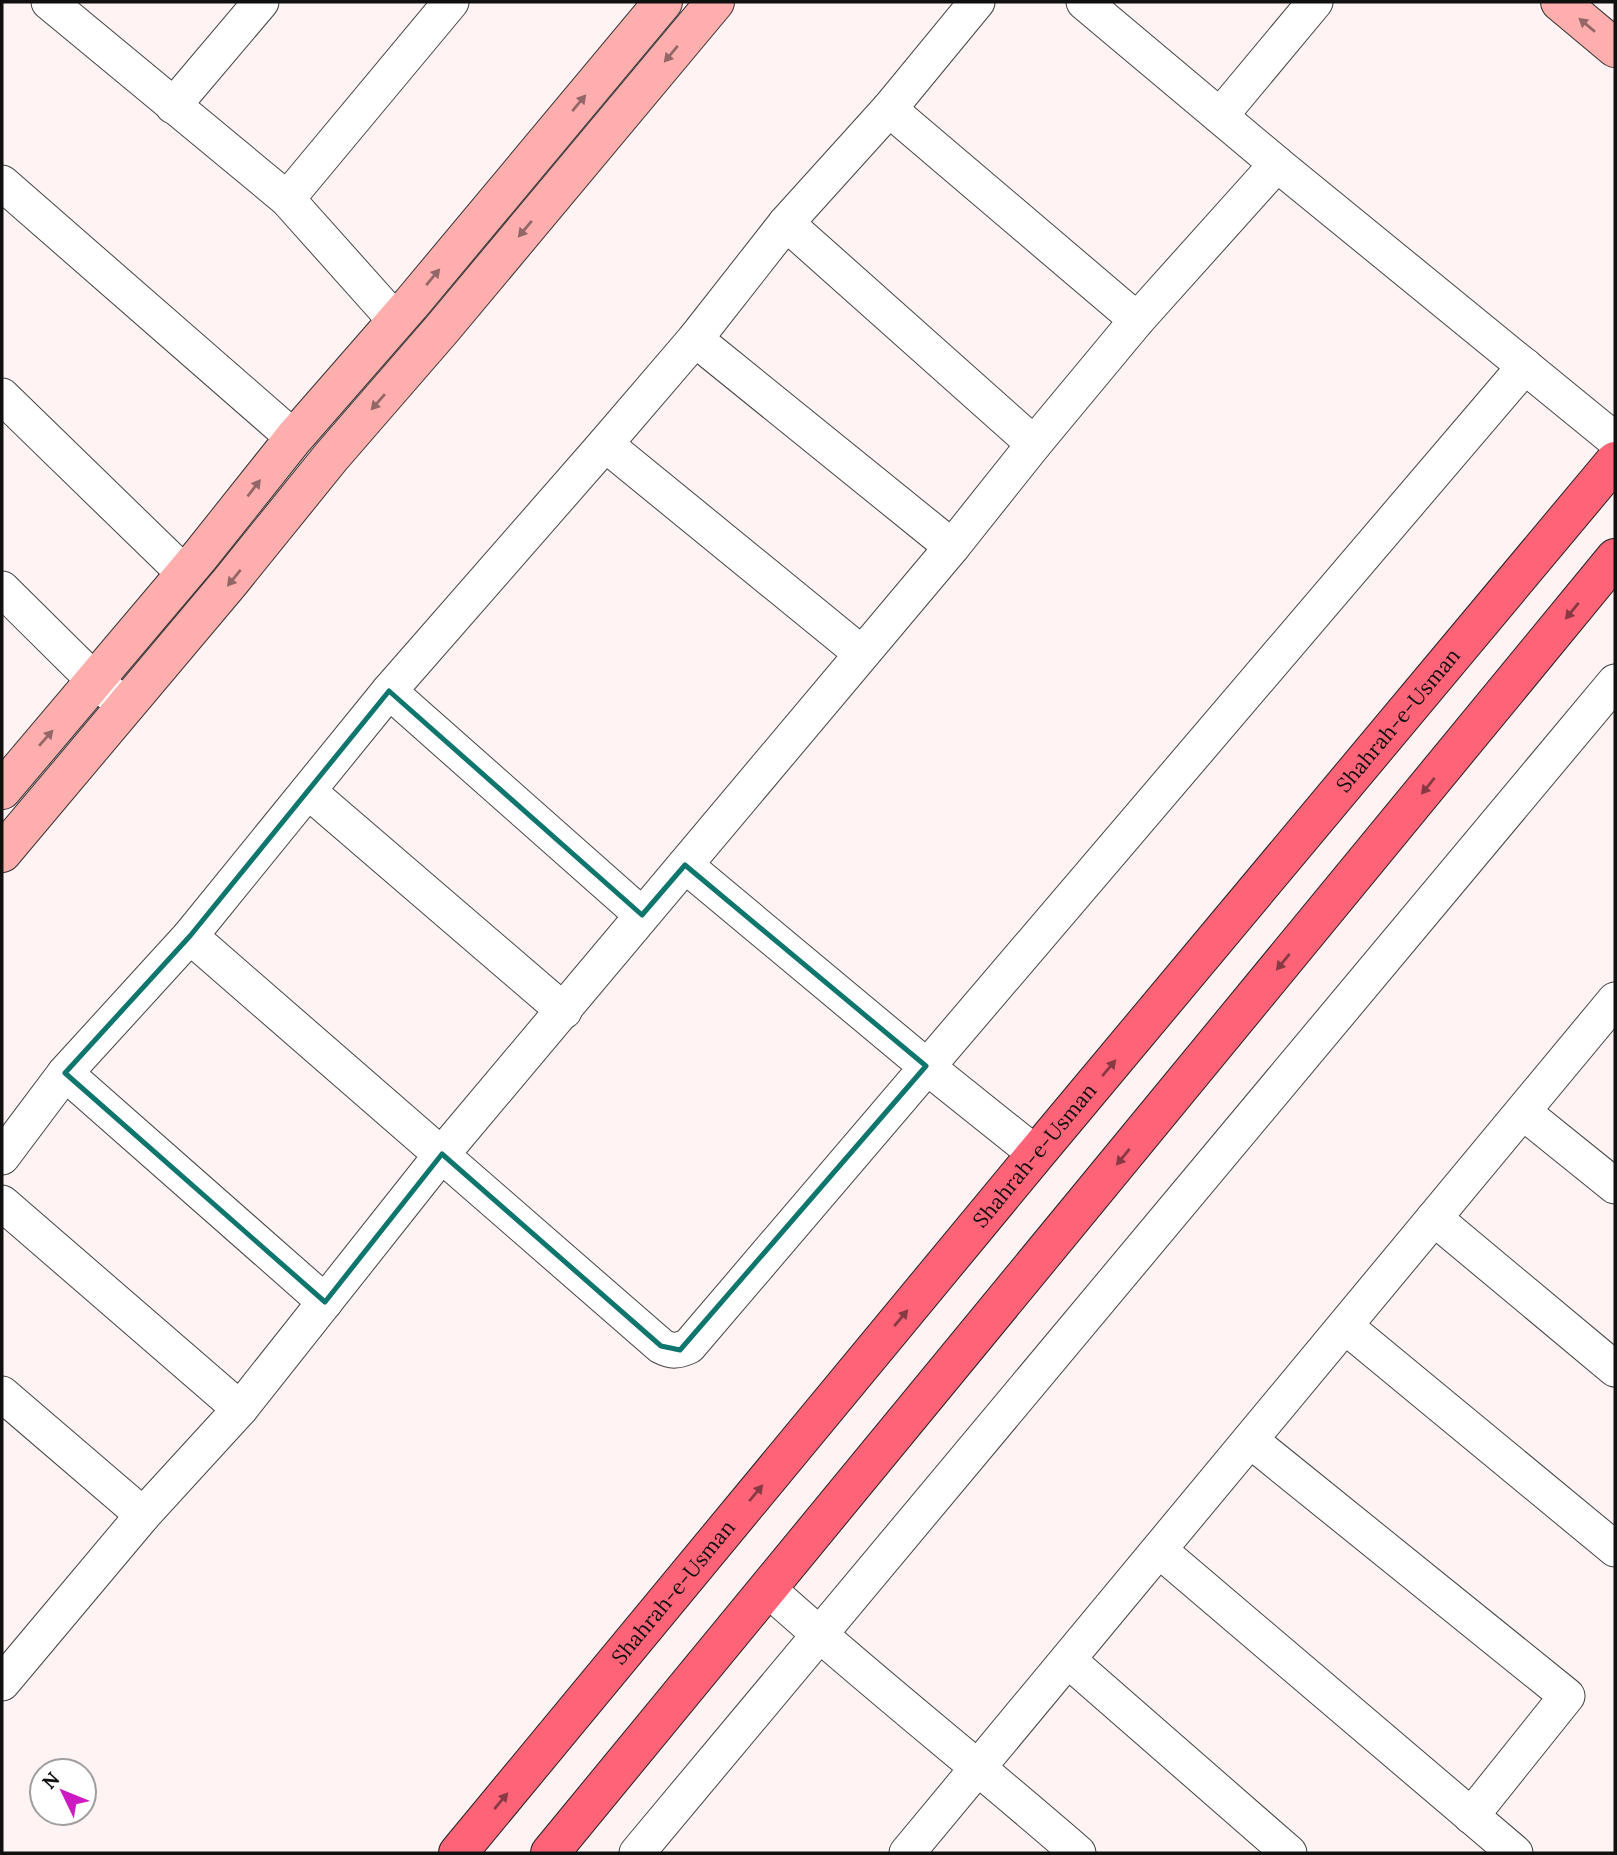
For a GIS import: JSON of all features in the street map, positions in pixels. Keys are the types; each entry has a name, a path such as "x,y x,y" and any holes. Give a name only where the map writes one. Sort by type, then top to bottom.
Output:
{"main road":[{"name":"Shahrah-e-Usman","path":"458,1853 1615,461"},
{"path":"550,1853 1615,558"}],"street":[{"path":"48,2 286,199 396,321"},
{"path":"173,106 261,2"},
{"path":"286,199 451,2"},
{"path":"2,790 185,574 294,438 396,321 663,2"},
{"path":"2,853 230,582 331,457 442,329 715,2"},
{"path":"2,1157 65,1073 190,936 389,691 695,339 786,223 889,109 977,2"},
{"path":"1084,2 1277,164 1615,440"},
{"path":"1220,116 1315,2"},
{"path":"1560,2 1615,48"},
{"path":"889,109 1138,320"},
{"path":"2,1683 143,1515 240,1409 442,1154 952,547 1138,320 1277,164"},
{"path":"2,183 294,438"},
{"path":"786,223 1034,444"},
{"path":"695,339 952,547"},
{"path":"190,936 661,1346 673,1351 680,1350 689,1346 1525,366"},
{"path":"2,396 185,574"},
{"path":"605,444 861,653"},
{"path":"2,589 95,681 126,706"},
{"path":"637,1853 1615,682"},
{"path":"389,691 642,915"},
{"path":"308,792 564,1011"},
{"path":"685,864 926,1066 1037,1154"},
{"path":"907,1853 1615,1000"},
{"path":"65,1073 325,1302"},
{"path":"1523,1112 1615,1186"},
{"path":"2,1203 240,1409"},
{"path":"1434,1218 1615,1369"},
{"path":"1345,1326 1615,1549"},
{"path":"2,1394 143,1515"},
{"path":"1250,1440 1567,1696 1471,1816"},
{"path":"1159,1550 1515,1853"},
{"path":"768,1589 1078,1853"},
{"path":"1068,1660 1289,1853"}],"highlighted area":[{"path":"389,691 642,915 685,865 926,1066 680,1350 661,1346 442,1154 325,1302 65,1073 190,936"}]}
